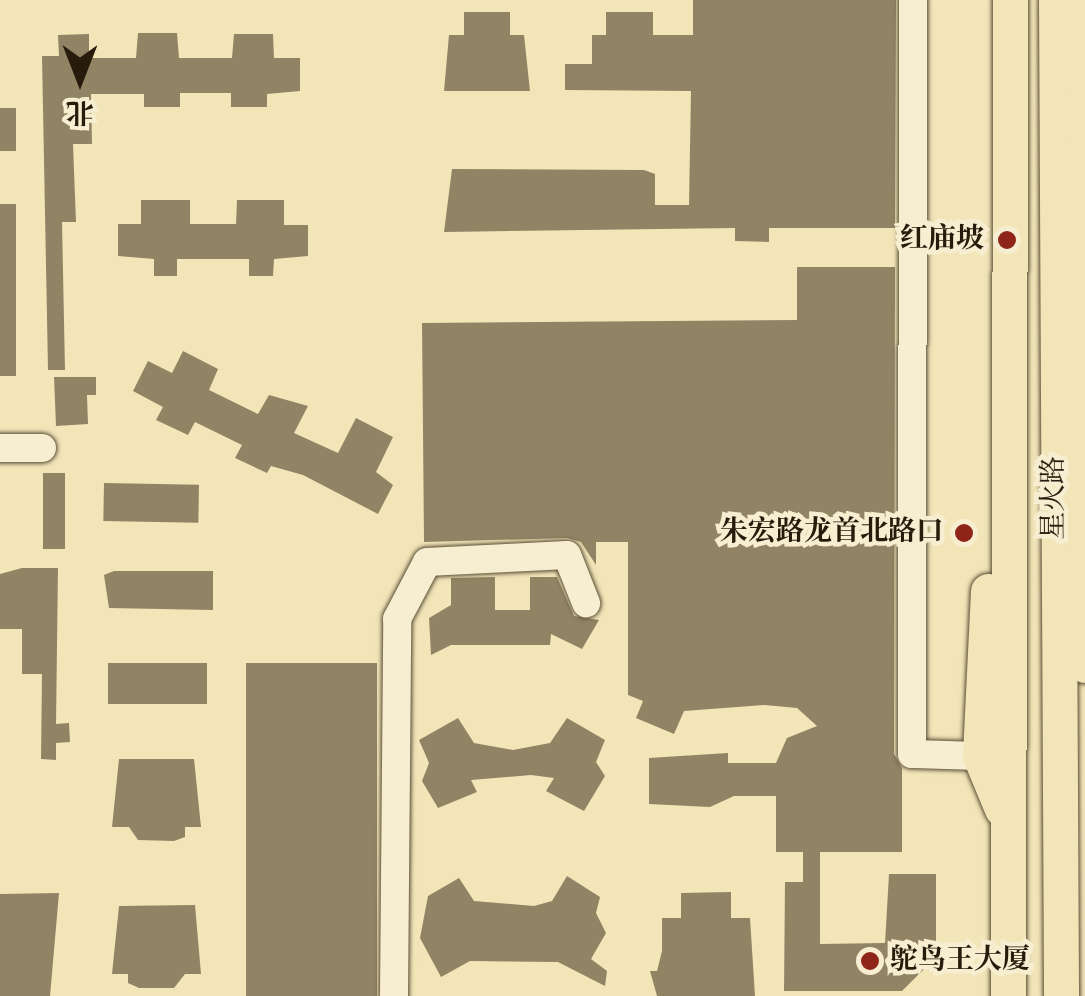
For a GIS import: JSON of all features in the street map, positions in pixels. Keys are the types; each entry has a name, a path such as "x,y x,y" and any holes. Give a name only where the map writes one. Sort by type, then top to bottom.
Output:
{"main road":[{"path":"990,0 989,561 980,756 1008,824"},
{"name":"星火路","path":"1008,996 1010,0"},
{"name":"星火路","path":"1056,0 1070,140 1069,390 1054,578 1061,996"},
{"path":"1070,140 1084,0"},
{"path":"1069,390 1085,665"},
{"path":"1054,578 1085,677"},
{"path":"1072,996 1085,966"}],"street":[{"path":"913,0 912,754 980,756"},
{"path":"0,448 42,448"},
{"path":"394,996 397,619 427,562 567,554 586,603"}],"building":[{"path":"693,0 896,0 895,228 769,228 769,242 735,241 735,228 444,232 452,169 644,170 655,174 655,205 689,205 691,91 565,90 565,64 592,64 592,35 606,35 606,12 653,12 653,35 693,35"},
{"path":"464,12 510,12 510,35 524,35 530,91 444,91 449,35 464,35"},
{"path":"138,33 177,33 179,58 232,58 234,34 273,34 274,58 300,58 300,91 267,94 267,107 231,107 231,93 180,93 180,107 144,107 144,94 91,94 92,144 73,144 76,222 62,222 65,370 48,370 42,56 59,56 58,35 89,34 89,58 136,58"},
{"path":"0,108 16,108 16,151 0,151"},
{"path":"141,200 190,200 190,224 236,224 237,200 284,200 284,225 308,225 308,256 274,259 273,276 249,276 249,259 177,259 177,276 154,276 154,259 118,256 118,224 141,224"},
{"path":"0,204 16,204 16,376 0,376"},
{"path":"797,267 895,267 894,754 902,768 902,852 820,852 820,944 885,943 889,874 936,874 936,957 902,991 784,991 785,882 803,882 803,852 776,852 776,796 734,796 710,807 649,804 649,758 728,753 728,763 776,763 787,738 817,726 797,708 765,705 684,711 674,734 636,718 643,701 628,695 628,542 596,542 596,565 581,542 567,538 424,542 422,323 797,320"},
{"path":"183,351 218,369 209,390 258,414 269,395 308,406 294,433 338,453 356,418 393,437 376,472 393,485 378,514 303,475 271,466 267,473 235,458 242,445 195,422 188,435 156,420 163,407 133,391 148,361 172,373"},
{"path":"54,377 96,377 96,395 87,395 88,424 56,426"},
{"path":"43,473 65,473 65,549 43,549"},
{"path":"104,483 199,485 198,523 103,521"},
{"path":"22,568 58,568 56,724 69,723 70,742 56,743 56,760 41,759 42,674 22,674 22,629 0,629 0,574"},
{"path":"114,571 213,571 213,610 109,608 104,575"},
{"path":"495,577 495,610 530,610 530,577 557,577 574,616 599,620 582,649 551,634 550,645 451,645 431,655 429,618 451,605 451,578"},
{"path":"108,663 207,663 207,704 108,704"},
{"path":"246,663 377,663 377,996 246,996"},
{"path":"458,718 474,743 513,750 550,743 567,718 605,740 596,762 605,776 584,811 546,791 554,778 531,775 471,780 477,792 438,808 422,781 429,763 419,740"},
{"path":"119,759 194,759 201,827 185,827 185,837 174,841 138,840 129,827 112,827"},
{"path":"567,876 600,897 596,913 606,933 591,959 607,971 605,986 558,962 470,961 441,977 420,938 428,896 459,878 474,901 534,906 552,901"},
{"path":"731,892 731,918 750,918 755,996 657,996 650,971 657,971 662,951 662,918 681,918 681,893"},
{"path":"59,893 50,996 0,996 0,894"},
{"path":"195,905 201,974 185,974 174,988 139,988 128,983 128,974 112,974 119,906"}],"place":[{"name":"红庙坡","path":"1007,240"},
{"name":"朱宏路龙首北路口","path":"964,533"},
{"name":"鸵鸟王大厦","path":"870,961"}]}
